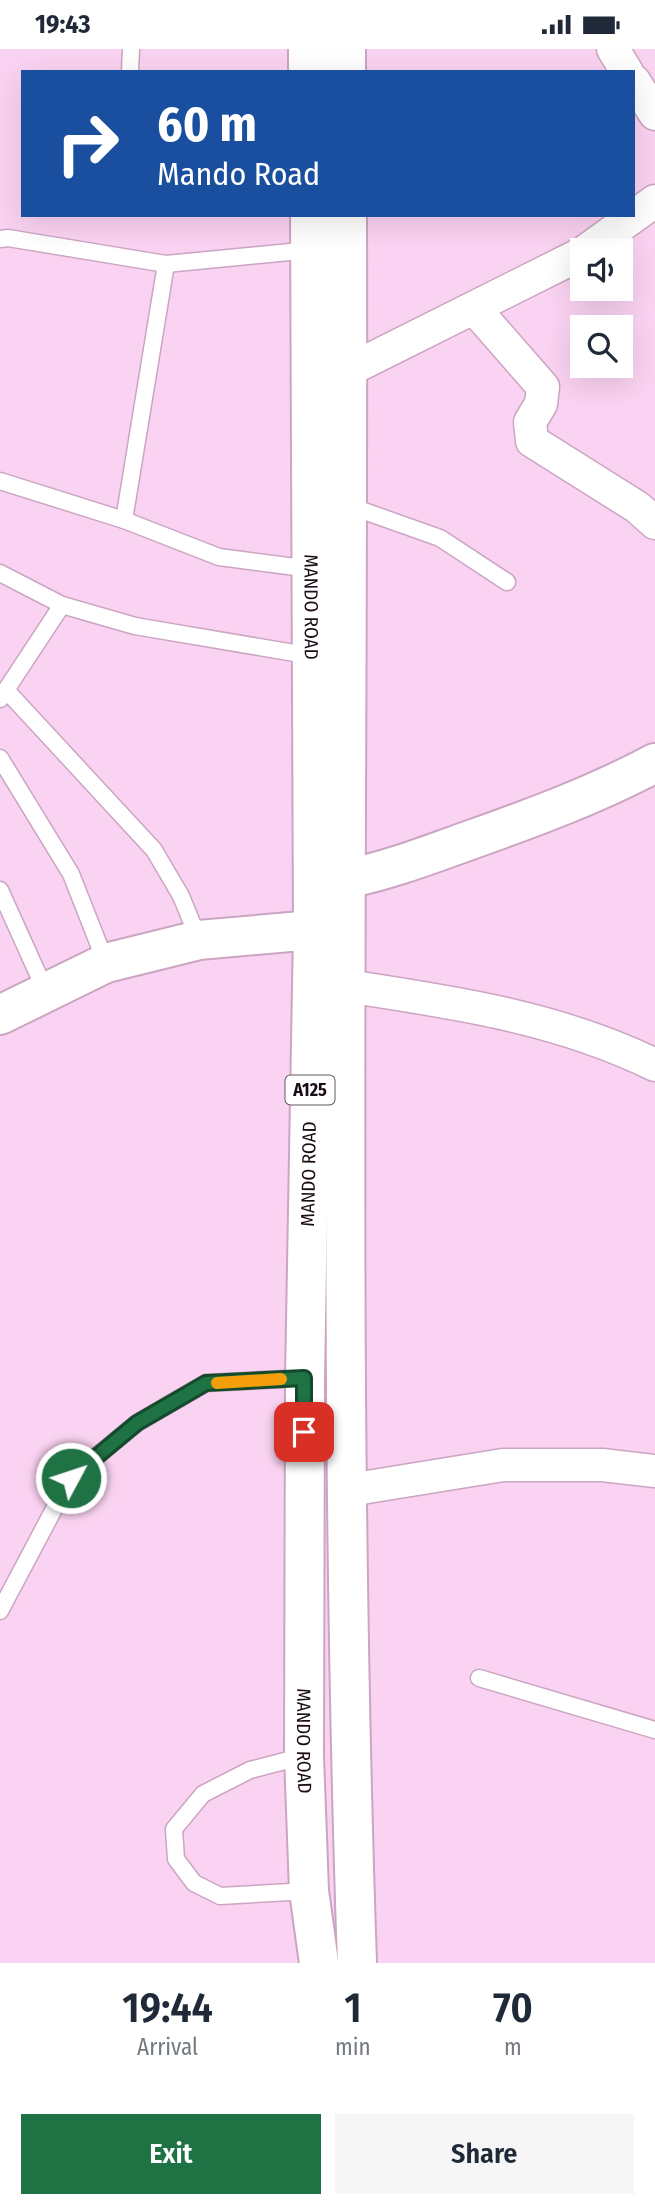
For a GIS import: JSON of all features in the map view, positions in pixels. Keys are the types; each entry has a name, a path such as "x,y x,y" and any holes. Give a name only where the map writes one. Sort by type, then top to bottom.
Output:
{"main road":[{"path":"308,49 308,70"},
{"path":"346,49 346,70"},
{"name":"MANDO ROAD","path":"346,217 350,1766 357,1963"},
{"name":"MANDO ROAD","path":"310,232 313,930 304,1378 304,1756 309,1891 320,1963"},
{"path":"346,879 384,871 494,832 608,788 655,763"},
{"path":"0,1014 106,963 200,940 313,930"}],"street":[{"path":"613,49 627,70"},
{"path":"635,83 655,114"},
{"path":"608,238 650,213"},
{"path":"347,371 570,260"},
{"path":"474,308 543,387 541,404 530,422 532,441 637,507 655,523"},
{"path":"346,986 455,1002 545,1022 655,1065"},
{"path":"349,1490 503,1465 603,1465 655,1471"}],"lane":[{"path":"130,70 131,49"},
{"path":"0,239 8,238 166,264 310,232"},
{"path":"124,520 166,264"},
{"path":"0,481 124,520 219,557 312,569"},
{"path":"346,505 440,538 507,582"},
{"path":"0,573 62,605 135,626 312,656"},
{"path":"62,605 3,695 153,850 181,896 200,940"},
{"path":"0,758 71,874 106,963"},
{"path":"0,890 46,992"},
{"path":"0,1611 71,1478 137,1423 206,1383 304,1378"},
{"path":"479,1678 655,1730"},
{"path":"304,1756 250,1770 203,1794 174,1829 176,1859 194,1883 220,1896 309,1891"}],"slow traffic":[{"path":"217,1383 281,1379"}],"route":[{"path":"71,1478 137,1423 206,1383 304,1378 304,1432"}]}
